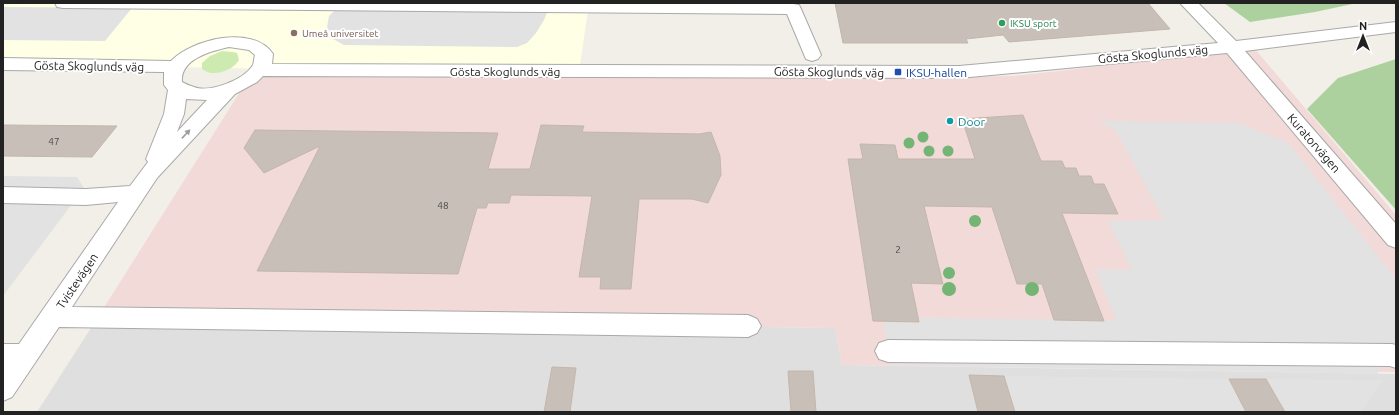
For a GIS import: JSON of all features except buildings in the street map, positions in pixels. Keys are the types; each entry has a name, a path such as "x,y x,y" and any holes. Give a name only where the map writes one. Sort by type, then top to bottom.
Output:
{"street":[{"path":"63,3 592,6 793,9 812,55"},
{"name":"Kuratorvägen","path":"1188,3 1232,47 1396,239"},
{"name":"Gösta Skoglunds väg","path":"260,70 939,72 1232,47 1396,26"},
{"path":"229,42 244,42 258,46 265,54 265,62 260,70 245,83 227,91 202,94 188,93 178,89 173,85 172,80 176,67 187,57 206,47 229,42"},
{"name":"Gösta Skoglunds väg","path":"3,64 176,67"},
{"name":"Tvistevägen","path":"150,173 174,114 178,89"},
{"name":"Tvistevägen","path":"3,389 14,355 52,317 150,173 227,91"},
{"path":"3,195 86,197 136,193"},
{"path":"52,317 748,326"},
{"path":"888,351 1392,355 1396,357"}],"shaded area":[{"name":"Umeå universitet","path":"3,3 589,3 579,72 217,68 3,63"},
{"path":"342,3 551,3 544,20 536,33 527,43 517,47 344,45 333,39 327,27 329,16"},
{"path":"3,7 132,8 105,41 3,40"},
{"path":"1255,49 1396,215 1396,372 842,365 835,328 98,317 255,68 825,78 1014,76"},
{"path":"1099,121 1238,123 1288,143 1396,279 1396,347 1377,374 890,365 883,321 919,322 918,318 1116,320 1095,269 1132,270 1108,221 1164,220 1116,131"},
{"path":"3,176 77,177 84,188 3,296"},
{"path":"98,317 835,328 842,365 1396,374 1396,412 37,412"},
{"path":"1004,376 1383,380 1361,412 1015,412"}],"green space":[{"path":"1224,3 1357,3 1315,12 1250,22"},
{"path":"222,51 237,53 239,60 232,67 222,72 211,73 202,69 202,63 210,56"},
{"path":"1396,59 1396,210 1307,109 1338,78"}],"place":[{"name":"IKSU sport","path":"1002,23"},
{"name":"Umeå universitet","path":"294,33"},
{"name":"IKSU-hallen","path":"898,72"},
{"name":"Door","path":"950,121"}]}
